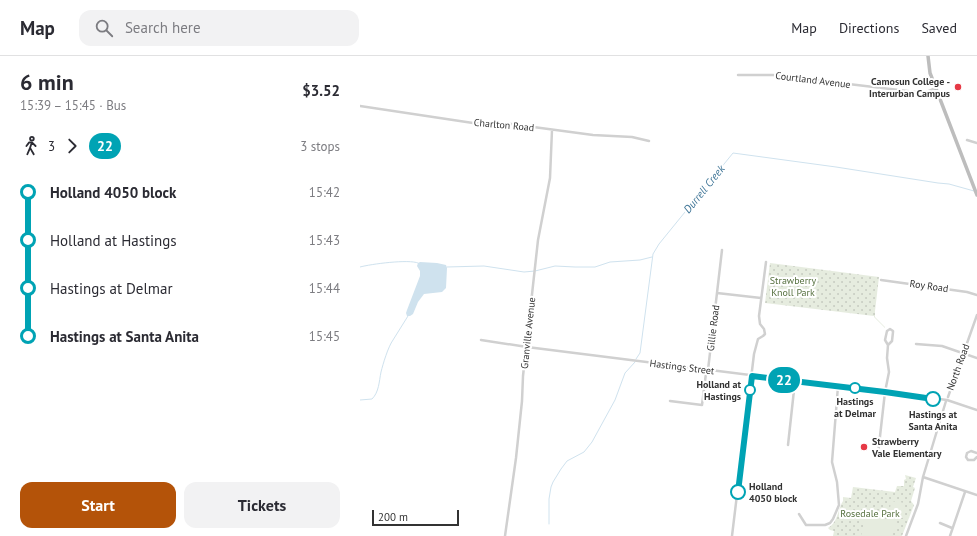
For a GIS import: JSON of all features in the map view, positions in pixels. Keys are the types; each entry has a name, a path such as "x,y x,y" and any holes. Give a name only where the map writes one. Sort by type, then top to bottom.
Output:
{"main road":[{"path":"928,56 930,74 977,195"}],"street":[{"name":"Courtland Avenue","path":"738,75 773,75 924,93 936,88"},
{"name":"Charlton Road","path":"360,106 473,123 511,124 593,135 632,137 649,141"},
{"name":"Granville Avenue","path":"505,536 517,451 523,376 538,240 550,178 552,130"},
{"path":"967,140 977,144"},
{"path":"972,182 977,183"},
{"name":"Gillie Road","path":"670,401 702,405 706,373 708,370 722,250"},
{"path":"732,536 754,354 758,340 765,334 764,329 760,324 759,316 766,262"},
{"name":"Roy Road","path":"881,280 967,292 977,295"},
{"path":"717,293 761,298"},
{"name":"North Road","path":"906,536 918,504 923,477 947,399 977,315"},
{"path":"878,454 885,392 889,372 887,358 888,345 885,340 887,331 890,329 893,331 892,341 888,345"},
{"name":"Hastings Street","path":"481,340 752,376 947,399 977,410"},
{"path":"916,344 942,346 977,358"},
{"path":"788,445 795,381"},
{"path":"800,514 806,525 825,525 830,523 833,519 839,504 837,482 832,462 838,386"},
{"path":"977,452 971,451 967,453 966,456 968,460 974,460 977,458"},
{"path":"923,477 977,495"},
{"path":"950,536 965,492"},
{"path":"940,523 952,528"}],"green space":[{"name":"Strawberry Knoll Park","path":"770,263 879,277 875,317 885,328 874,316 765,303"},
{"name":"Rosedale Park","path":"905,475 916,478 911,501 914,505 902,536 833,536 834,531 828,528 836,519 843,501 843,497 851,498 853,487 895,492 897,486 904,486 904,480 906,479"},
{"path":"891,501 905,503 903,518 889,516"},
{"path":"868,517 897,521 892,536 861,536 865,519"}],"water":[{"path":"420,262 446,265 446,288 442,292 424,294 418,302 413,314 407,316 406,313 420,276 420,271 417,266"}],"waterway":[{"name":"Durrell Creek","path":"636,359 640,353 653,254 659,244 733,153 949,184 974,191"},
{"name":"Durrell Creek","path":"447,267 484,266 524,272 555,266 595,267 610,262 640,260 652,257"},
{"name":"Durrell Creek","path":"360,267 381,263 418,263"},
{"path":"360,400 372,399 376,393 391,343 408,316"},
{"path":"549,524 549,499 553,482 567,461 584,452 592,442 615,400 625,373 635,362"}],"bus line":[{"name":"22","path":"738,492 752,376 933,399"}],"place":[{"name":"Camosun College - Interurban Campus","path":"958,87"},
{"name":"Hastings at Delmar","path":"855,388"},
{"name":"Holland at Hastings","path":"750,390"},
{"name":"Hastings at Santa Anita","path":"933,399"},
{"name":"Strawberry Vale Elementary","path":"864,447"},
{"name":"Holland 4050 block","path":"738,492"}]}
